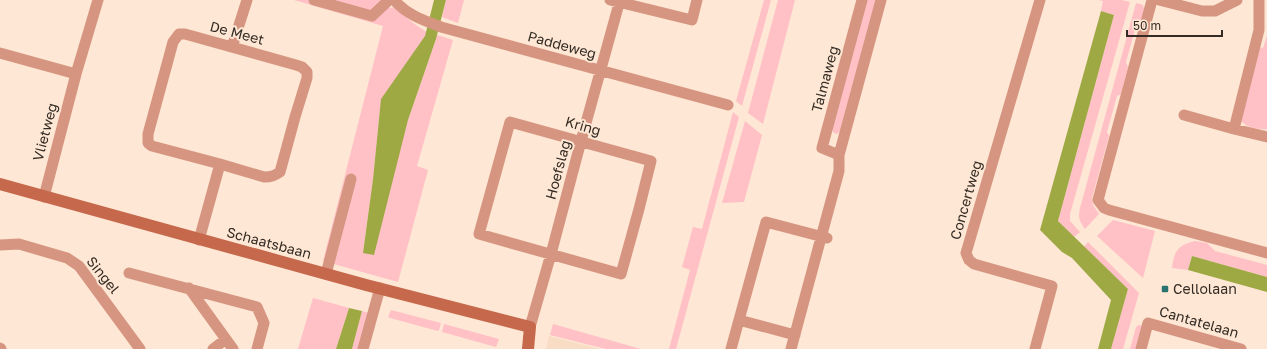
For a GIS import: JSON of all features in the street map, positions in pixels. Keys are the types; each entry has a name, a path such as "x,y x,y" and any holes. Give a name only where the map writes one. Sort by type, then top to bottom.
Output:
{"street":[{"name":"Vlietweg","path":"44,197 76,74 98,0"},
{"path":"232,47 248,0"},
{"path":"314,0 372,16 389,0"},
{"name":"Paddeweg","path":"394,0 404,10 424,21 441,27 728,105"},
{"path":"617,1 692,20 697,0"},
{"name":"Talmaweg","path":"839,155 822,148 862,0"},
{"path":"791,349 824,238 840,172 839,155 881,0"},
{"name":"Concertweg","path":"1035,349 1052,286 974,264 969,260 966,252 1040,0"},
{"path":"1152,0 1098,200 1104,208 1109,210 1267,254"},
{"path":"1159,0 1202,11 1215,11 1237,0"},
{"path":"1234,129 1259,30 1259,0"},
{"name":"Hoefslag","path":"528,349 530,327 601,71 617,1"},
{"name":"De Meet","path":"180,34 185,34 302,67 307,72 307,78 280,172 271,178 220,164 152,146 148,143 148,134 173,42 180,34"},
{"path":"0,53 76,74"},
{"path":"1184,115 1267,137"},
{"name":"Kring","path":"510,122 652,161 621,274 551,254 479,234 510,122"},
{"path":"199,240 220,164"},
{"path":"326,274 351,179"},
{"name":"Schaatsbaan","path":"0,184 199,240 530,327"},
{"path":"731,349 766,222 824,238"},
{"name":"Singel","path":"0,245 19,244 67,258 79,266 140,349"},
{"path":"129,273 257,307 264,323 257,349"},
{"path":"189,288 233,349"},
{"path":"363,349 380,288"},
{"path":"739,320 795,335"},
{"name":"Cantatelaan","path":"1141,349 1148,323 1241,349"},
{"path":"213,349 226,339"}],"shaded area":[{"path":"294,0 384,0 390,8 395,7 413,23 425,31 453,40 417,166 428,170 398,282 323,261 383,26","holes":["436,39 408,120 400,149 363,253 380,110"]},
{"path":"434,0 446,0 436,39 408,120 374,255 363,253 373,179 381,99 425,36"},
{"path":"446,0 464,0 458,23 442,17"},
{"path":"764,0 771,0 742,106 736,101"},
{"path":"778,0 795,0 763,124 748,113"},
{"path":"867,0 877,0 841,131 837,134 831,129"},
{"path":"1098,0 1122,0 1130,2 1070,214 1070,221 1080,232 1074,237 1058,221 1114,15 1101,11 1103,1"},
{"path":"1136,3 1143,5 1144,9 1139,28 1135,30 1126,62 1128,67 1121,94 1117,96 1107,132 1109,136 1092,198 1093,205 1099,214 1085,229 1081,224 1079,214 1080,208"},
{"path":"1101,11 1114,15 1058,221 1128,289 1111,349 1098,349 1111,300 1072,258 1062,252 1040,230"},
{"path":"1267,36 1267,129 1260,129 1253,128 1241,121 1259,47 1263,48"},
{"path":"733,112 739,117 676,349 669,349 690,270 682,267 693,227 702,229"},
{"path":"745,121 762,135 744,202 722,203"},
{"path":"1113,220 1155,231 1143,278 1097,236"},
{"path":"1195,241 1207,243 1215,251 1267,265 1267,277 1192,256 1188,270 1172,268 1174,257 1178,250 1181,247"},
{"path":"1088,242 1139,293 1123,349 1111,349 1128,289 1084,247"},
{"path":"1192,256 1267,277 1267,292 1188,270"},
{"path":"313,298 349,308 336,349 298,349"},
{"path":"349,308 362,311 352,349 336,349"},
{"path":"391,310 441,323 439,330 438,331 390,318 388,317"},
{"path":"362,311 377,315 367,349 352,349"},
{"path":"444,324 499,339 496,347 442,332"},
{"path":"553,324 641,349 606,349 550,335"},
{"path":"1139,325 1142,326 1136,349 1130,349 1136,327"},
{"path":"549,336 600,349 546,349"}],"place":[{"name":"Cellolaan","path":"1165,289"}]}
